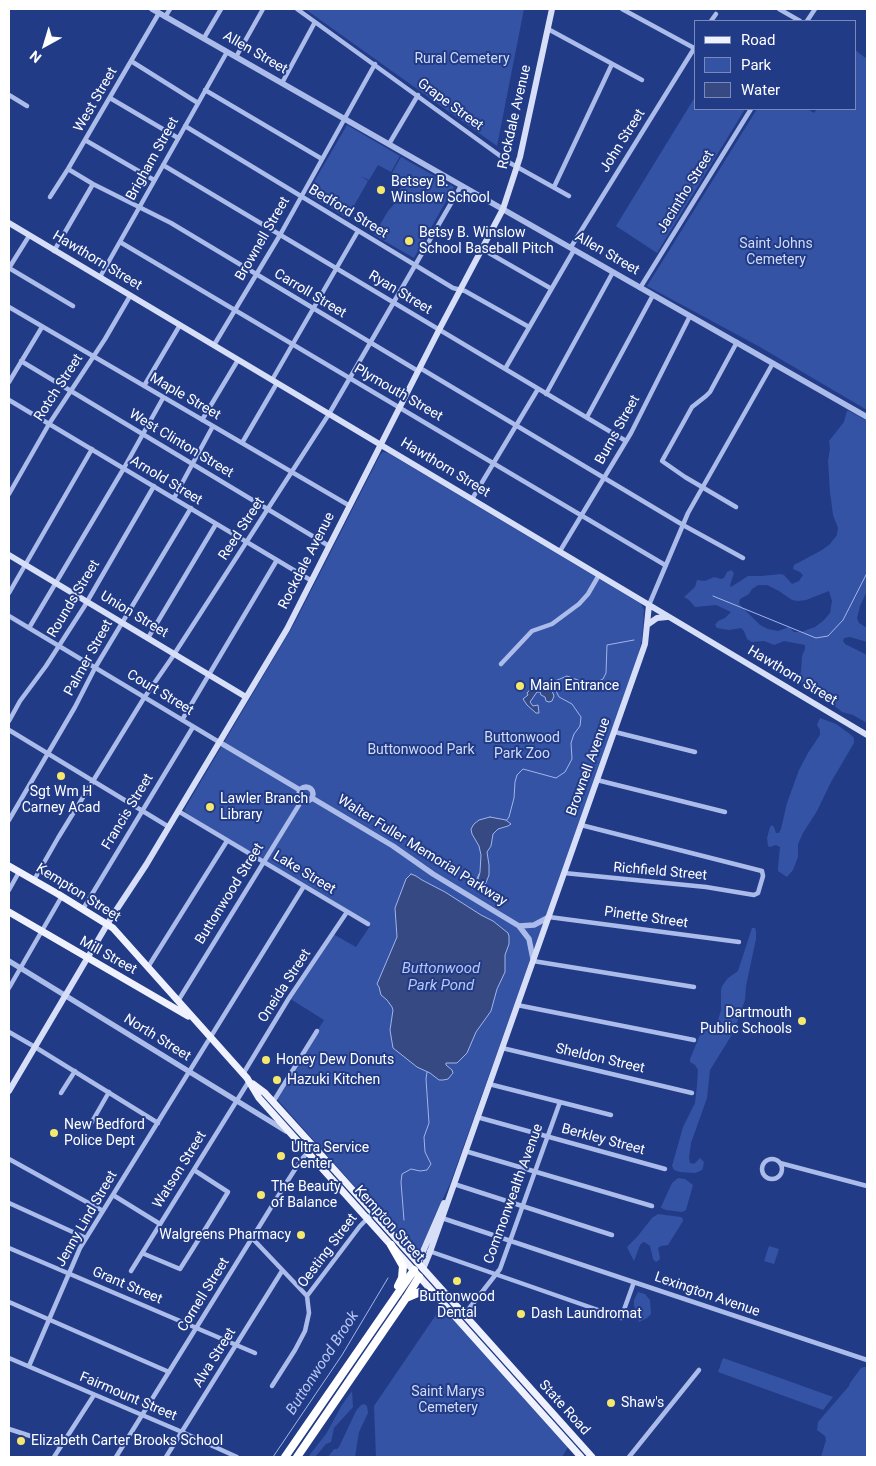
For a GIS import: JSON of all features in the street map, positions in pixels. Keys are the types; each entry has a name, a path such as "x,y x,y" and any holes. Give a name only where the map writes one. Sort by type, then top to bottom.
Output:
{"highway":[{"path":"372,1330 402,1278 403,1266 391,1244"},
{"path":"285,1457 414,1270"},
{"path":"297,1457 419,1277"},
{"path":"406,1298 420,1292 435,1294"}],"main road":[{"name":"Rockdale Avenue","path":"9,1091 284,634 482,249 502,209 517,167 552,9"},
{"name":"Hawthorn Street","path":"9,223 867,735"},
{"name":"Union Street","path":"9,555 246,697"},
{"name":"Brownell Avenue","path":"419,1277 421,1266 454,1184 641,657 646,639 650,605"},
{"path":"647,625 658,618 668,617"},
{"name":"Kempton Street","path":"9,866 113,928 243,1074 259,1098 280,1115 373,1213 519,1375"},
{"name":"Mill Street","path":"9,912 195,1020"},
{"name":"Kempton Street","path":"249,1081 265,1093 273,1102 292,1134 311,1149 367,1218 513,1381"},
{"name":"Brownell Avenue","path":"414,1270 421,1266"},
{"path":"513,1381 519,1375"},
{"name":"State Road","path":"519,1375 592,1457"},
{"name":"State Road","path":"513,1381 581,1457"}],"street":[{"name":"Allen Street","path":"152,9 867,417"},
{"path":"166,17 170,9"},
{"path":"204,38 221,9"},
{"path":"236,57 263,9"},
{"name":"Grape Street","path":"297,9 517,167 569,196"},
{"path":"622,9 694,47"},
{"path":"779,9 798,20"},
{"path":"808,20 815,9"},
{"name":"West Street","path":"50,197 68,170 159,13"},
{"path":"712,20 716,14"},
{"path":"282,83 315,22"},
{"path":"548,29 642,80"},
{"name":"John Street","path":"505,369 572,249 694,47"},
{"name":"Brigham Street","path":"100,277 227,52"},
{"path":"131,61 198,103"},
{"name":"Brownell Street","path":"214,345 280,235 375,64"},
{"path":"554,187 612,64"},
{"path":"205,90 322,159"},
{"path":"9,95 27,106"},
{"path":"389,144 418,95"},
{"path":"110,98 178,138"},
{"name":"Jacintho Street","path":"640,288 751,110"},
{"name":"Bedford Street","path":"185,126 415,266 453,288 465,291 529,327"},
{"path":"85,140 154,180"},
{"name":"Ryan Street","path":"163,165 626,441"},
{"name":"Carroll Street","path":"68,170 171,223 683,525 743,558"},
{"path":"54,251 93,184"},
{"name":"Reed Street","path":"34,880 144,698 329,414 461,186"},
{"path":"242,443 292,344 358,231"},
{"path":"29,236 9,268 73,306"},
{"name":"Plymouth Street","path":"120,242 665,565"},
{"path":"482,249 550,288"},
{"path":"546,394 613,272"},
{"path":"587,417 653,295"},
{"name":"Rotch Street","path":"9,494 49,424 130,296"},
{"name":"Maple Street","path":"9,307 350,506"},
{"name":"Burns Street","path":"560,552 626,441 690,316"},
{"path":"144,386 180,325"},
{"path":"9,382 42,327"},
{"path":"736,507 662,461 692,407 710,392 737,342"},
{"path":"202,420 238,360"},
{"name":"West Clinton Street","path":"21,361 329,546"},
{"name":"Brownell Avenue","path":"650,605 683,525 773,363"},
{"path":"472,499 538,389"},
{"path":"29,628 124,468 163,398"},
{"name":"Arnold Street","path":"9,400 312,581"},
{"path":"174,498 213,426"},
{"path":"9,593 92,450"},
{"name":"Rounds Street","path":"9,721 20,701 59,646 87,601 154,486"},
{"name":"Palmer Street","path":"9,820 95,668 190,508"},
{"path":"148,638 216,524"},
{"path":"182,720 277,560"},
{"path":"501,664 532,631 552,624 579,604 588,594 599,575"},
{"name":"Court Street","path":"9,616 300,790"},
{"name":"Francis Street","path":"84,909 193,727"},
{"path":"9,730 169,827"},
{"path":"615,732 695,752"},
{"path":"598,780 725,812"},
{"path":"303,787 309,787 313,792 312,798 307,801 302,800 299,796 300,790 303,787"},
{"name":"Walter Fuller Memorial Parkway","path":"312,798 393,846 432,874 519,926"},
{"name":"Buttonwood Street","path":"178,1001 302,800"},
{"name":"Lake Street","path":"178,811 368,924"},
{"name":"Richfield Street","path":"564,873 725,890 754,895 758,892 763,876 762,871 581,825"},
{"path":"148,968 227,840"},
{"path":"9,890 19,872"},
{"name":"Jenny Lind Street","path":"29,1366 68,1273 86,1238 304,886"},
{"path":"9,988 62,896"},
{"name":"Oneida Street","path":"243,1074 289,998 347,912"},
{"path":"519,926 534,925 549,917"},
{"name":"Pinette Street","path":"549,917 739,942"},
{"path":"519,926 529,939 533,961 694,987"},
{"name":"North Street","path":"9,961 292,1134"},
{"path":"517,1005 694,1040"},
{"path":"273,1102 317,1031"},
{"path":"9,1032 158,1123"},
{"name":"Sheldon Street","path":"502,1048 692,1093"},
{"path":"61,1093 75,1071"},
{"name":"Watson Street","path":"131,1271 249,1081"},
{"path":"489,1084 611,1115"},
{"path":"89,1127 109,1092"},
{"name":"Commonwealth Avenue","path":"464,1315 500,1270 560,1102"},
{"name":"Berkley Street","path":"477,1117 665,1169"},
{"name":"Cornell Street","path":"116,1457 301,1160 311,1149"},
{"path":"465,1151 652,1206"},
{"path":"9,1159 103,1211"},
{"path":"780,1163 781,1172 777,1177 768,1177 762,1170 764,1164 769,1159 775,1159 780,1163 867,1186"},
{"path":"142,1253 180,1269 204,1231 228,1192 194,1170"},
{"path":"454,1184 612,1235"},
{"path":"113,1195 160,1224"},
{"path":"9,1203 86,1238"},
{"name":"Oesting Street","path":"272,1386 305,1331 309,1313 306,1296 367,1218 373,1213"},
{"name":"Lexington Avenue","path":"440,1218 867,1360"},
{"path":"252,1238 306,1296"},
{"name":"Grant Street","path":"9,1248 255,1352"},
{"path":"428,1251 621,1318 634,1282"},
{"name":"Alva Street","path":"166,1457 282,1271"},
{"path":"9,1302 169,1372"},
{"name":"Fairmount Street","path":"9,1358 238,1457"},
{"path":"629,1457 698,1370"},
{"path":"54,1457 94,1394"},
{"path":"9,1429 61,1446"}],"green space":[{"name":"Rural Cemetery","path":"305,9 524,9 497,146"},
{"name":"Saint Johns Cemetery","path":"856,51 867,59 867,410 760,347 647,286 756,110 809,110 814,113 816,110 856,110"},
{"path":"694,99 694,110 744,110 657,253 616,226"},
{"path":"347,125 400,156 391,172 378,165 369,180 361,176 368,181 347,218 307,194"},
{"path":"401,157 454,187 414,258 374,235 388,211 396,202 398,204 399,202 395,198 405,180 392,173"},
{"path":"847,411 867,421 867,591 857,618 859,623 867,628 867,642 850,637 844,638 843,641 845,644 867,655 867,723 853,715 842,712 811,691 810,686 799,681 805,645 784,641 774,645 764,641 752,642 747,639 741,628 729,630 717,628 715,625 718,621 725,618 731,612 716,605 695,607 684,597 695,587 697,580 705,581 714,577 721,579 731,570 734,573 731,587 748,576 781,574 792,584 799,581 803,575 793,569 794,565 822,550 837,535 838,528 833,515 830,492 829,441 844,422","holes":["758,585 767,585 792,600 798,601 806,600 829,591 832,601 830,613 815,627 801,632 794,632 789,627 778,631 768,629 760,625 739,604 740,599 749,594 752,589"]},
{"name":"Buttonwood Park","path":"383,452 388,453 638,602 644,610 642,639 638,656 527,969 450,1184 422,1248 419,1253 415,1254 276,1098 324,1020 289,998 333,934 356,947 370,926 347,912 348,910 186,813 184,810 294,624"},
{"path":"820,718 836,724 851,735 854,738 854,743 803,833 798,844 798,857 793,870 787,877 778,871 780,847 776,845 768,846 767,838 772,825 776,833 779,833 781,829 787,803 799,770 820,735 817,725"},
{"path":"752,928 755,928 756,939 746,986 745,1000 733,1033 710,1070 707,1098 691,1143 690,1163 694,1164 700,1158 704,1162 703,1167 702,1170 695,1173 680,1172 674,1170 672,1166 683,1127 695,1103 697,1085 698,1070 690,1062 690,1059 700,1035 718,1020 721,1010 722,986 728,978 738,971"},
{"path":"678,1178 685,1179 693,1185 686,1210 682,1212 661,1208 672,1183"},
{"path":"658,1214 681,1217 683,1221 668,1245 658,1248 659,1260 656,1262 653,1259 650,1246 643,1242 634,1261 627,1247 652,1218"},
{"path":"769,1246 779,1249 774,1264 764,1261"},
{"path":"638,1292 645,1294 650,1300 651,1314 639,1322 634,1305"},
{"name":"Saint Marys Cemetery","path":"442,1306 568,1447 562,1457 376,1457 374,1406"},
{"path":"723,1358 833,1397 823,1410 718,1372"},
{"path":"867,1367 867,1457 821,1457 826,1440 825,1436 817,1430 818,1422 849,1386 861,1368"},
{"path":"352,1391 353,1407 334,1428 331,1442 326,1444 315,1457 308,1457 326,1434"},
{"path":"364,1404 367,1406 368,1413 359,1432 355,1457 328,1457 334,1449 339,1447 356,1411"}],"water":[{"path":"539,680 551,688 554,696 552,701 549,702 546,701 540,692 537,692 530,702 533,706 538,705 539,713 536,713 523,699"},
{"path":"490,817 506,820 511,824 498,829 493,834 491,846 487,852 489,875 485,885 478,890 476,887 480,872 481,855 471,829 479,820"},
{"name":"Buttonwood Park Pond","path":"411,874 493,921 508,933 509,936 509,944 505,955 505,972 497,989 491,1011 476,1032 467,1053 457,1063 446,1063 453,1073 448,1079 443,1080 439,1080 417,1067 393,1048 390,1030 393,1010 387,1000 381,995 377,984 397,937 395,908 406,879"}],"waterway":[{"name":"Buttonwood Brook","path":"713,596 816,638 828,636 843,620 867,573"},
{"name":"Buttonwood Brook","path":"506,821 509,817 514,798 517,775 523,769 556,778 565,772 572,759 571,743 574,734 580,726 581,717 572,704 559,697 555,689 555,681 567,676 591,685 603,679 606,673 607,645 634,640"},
{"name":"Buttonwood Brook","path":"473,889 479,874"},
{"name":"Buttonwood Brook","path":"404,1220 402,1174 411,1169 427,1170 431,1164 425,1152 424,1137 429,1123 427,1072"},
{"name":"Buttonwood Brook","path":"273,1457 342,1355 388,1278"}],"place":[{"name":"Betsey B. Winslow School","path":"381,190"},
{"name":"Betsy B. Winslow School Baseball Pitch","path":"409,241"},
{"name":"Main Entrance","path":"520,686"},
{"name":"Sgt Wm H Carney Acad","path":"61,776"},
{"name":"Lawler Branch Library","path":"210,807"},
{"name":"Dartmouth Public Schools","path":"802,1021"},
{"name":"Honey Dew Donuts","path":"266,1060"},
{"name":"Hazuki Kitchen","path":"277,1080"},
{"name":"New Bedford Police Dept","path":"54,1133"},
{"name":"Ultra Service Center","path":"281,1156"},
{"name":"The Beauty of Balance","path":"261,1195"},
{"name":"Walgreens Pharmacy","path":"301,1235"},
{"name":"Buttonwood Dental","path":"457,1281"},
{"name":"Dash Laundromat","path":"521,1314"},
{"name":"Shaw's","path":"611,1403"},
{"name":"Elizabeth Carter Brooks School","path":"21,1441"}],"park label":[{"name":"Buttonwood Park Zoo","path":"522,746"}]}
